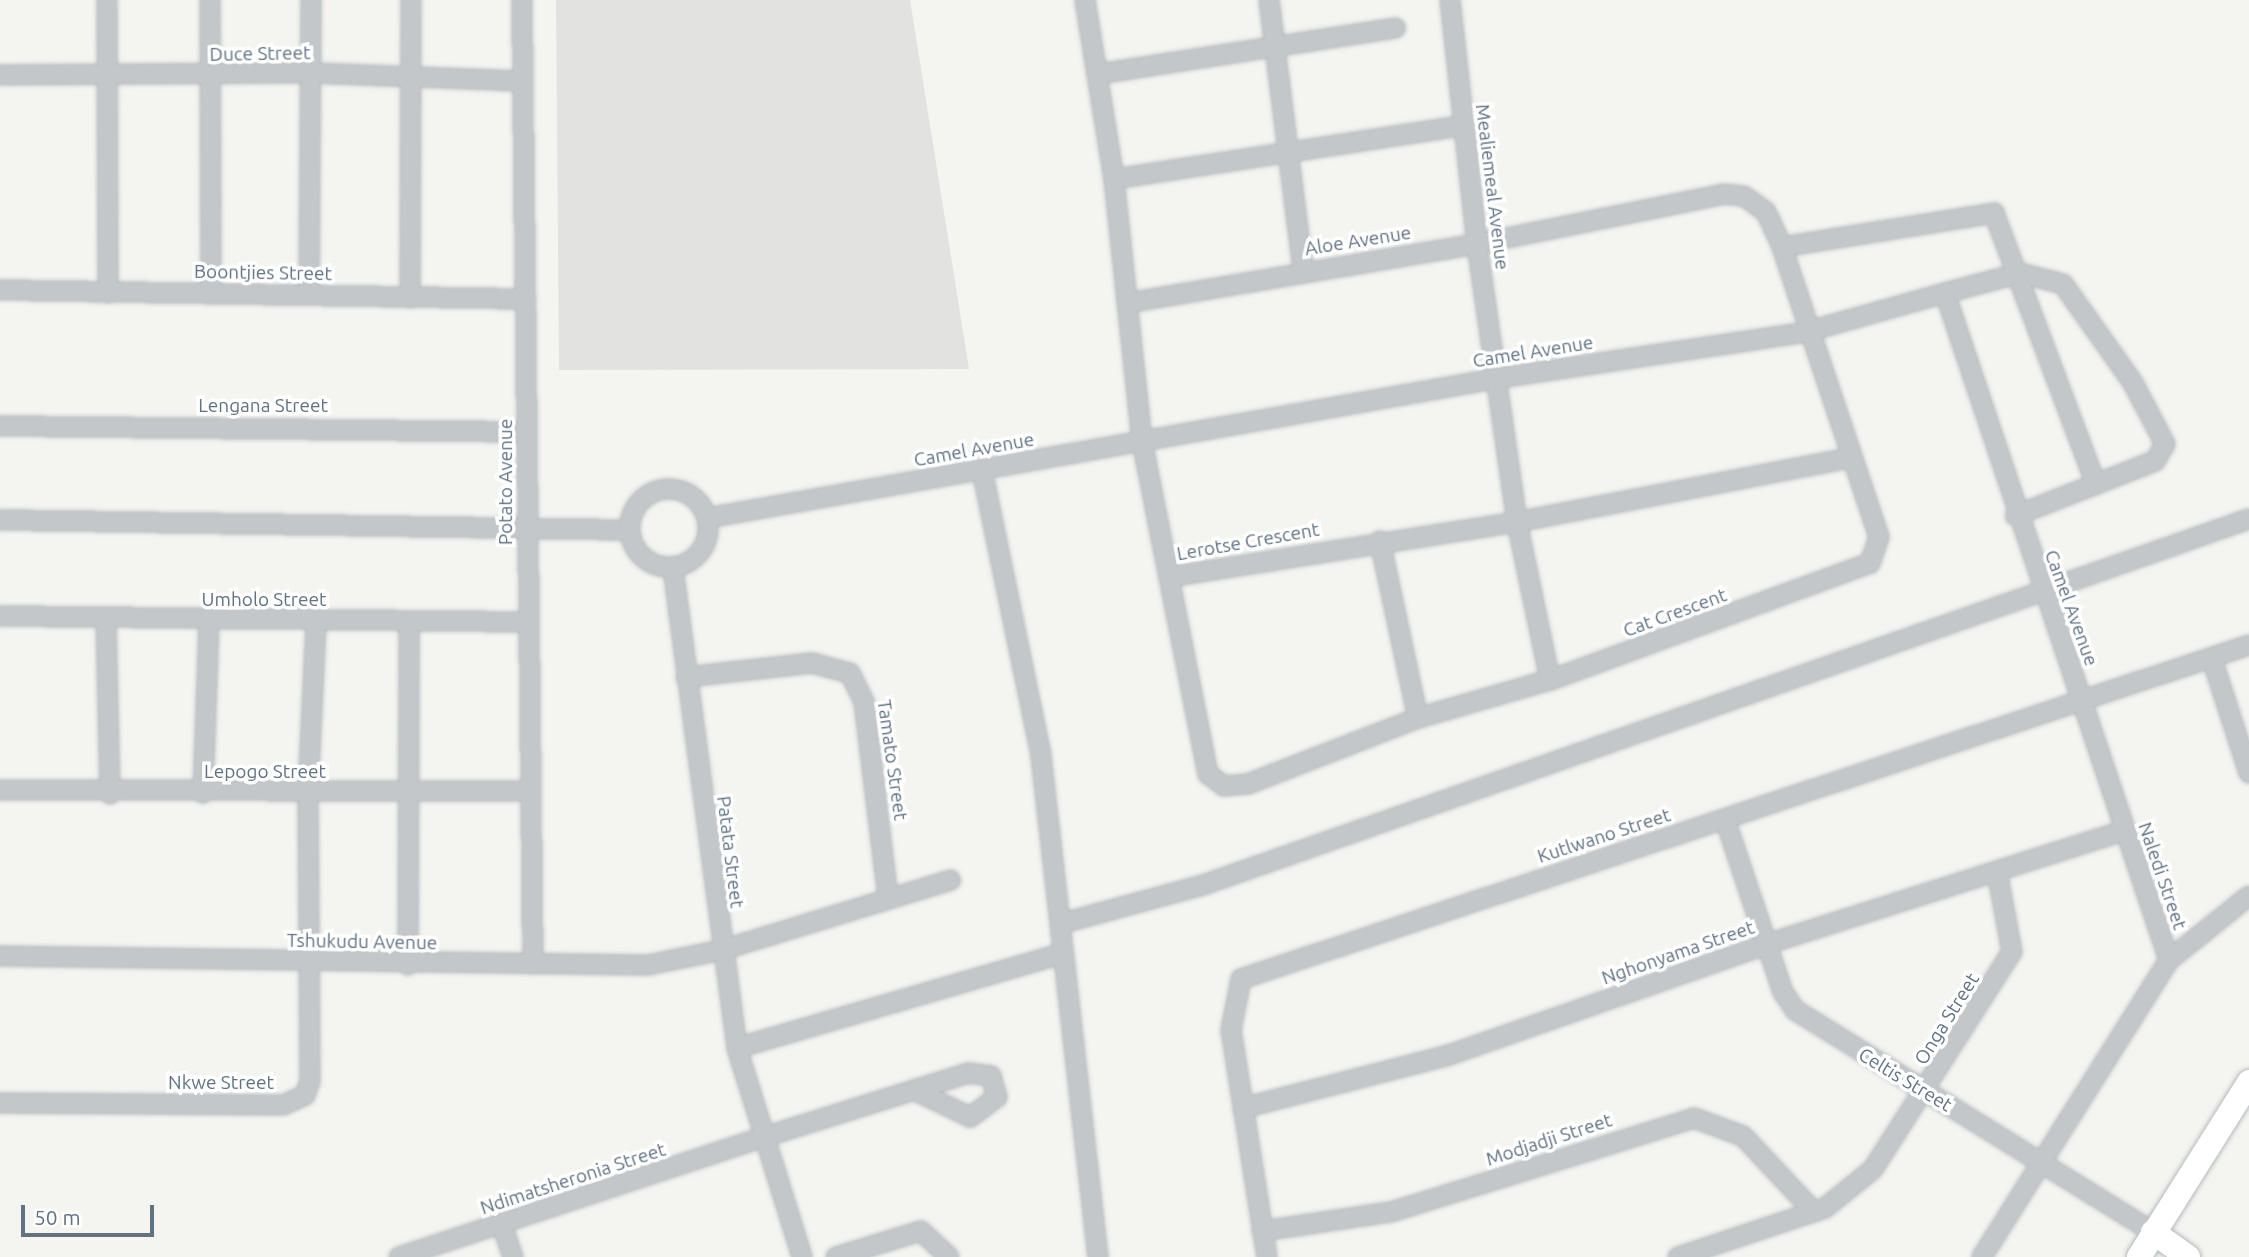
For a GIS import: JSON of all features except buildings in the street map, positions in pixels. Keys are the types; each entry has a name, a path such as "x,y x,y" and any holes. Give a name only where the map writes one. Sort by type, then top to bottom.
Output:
{"street":[{"path":"107,0 107,293"},
{"path":"210,0 211,294"},
{"path":"309,294 311,0"},
{"path":"410,298 411,0"},
{"name":"Potato Avenue","path":"522,0 533,964"},
{"path":"1085,0 1114,179 1142,441 1168,577"},
{"path":"1269,0 1303,270"},
{"name":"Mealiemeal Avenue","path":"1450,0 1477,244 1499,378"},
{"path":"1098,74 1395,29"},
{"name":"Duce Street","path":"0,75 209,76 311,73 522,81"},
{"path":"1114,179 1290,150 1462,126"},
{"name":"Aloe Avenue","path":"1127,303 1303,270 1477,244 1724,194 1744,196 1766,212 1782,247 1807,332"},
{"path":"1782,247 1987,211 2003,224 2096,484"},
{"path":"1945,293 2020,273 2051,278 2073,295 2162,435 2165,448 2155,461 2015,516"},
{"name":"Boontjies Street","path":"0,290 526,299"},
{"name":"Camel Avenue","path":"707,518 1499,378 1807,332 1945,293 2015,516 2081,696"},
{"name":"Cat Crescent","path":"1550,680 1870,563 1879,537 1849,458 1807,332"},
{"path":"1499,378 1517,522 1550,680"},
{"name":"Lengana Street","path":"0,426 527,432"},
{"name":"Lerotse Crescent","path":"1550,680 1418,718 1248,785 1216,783 1204,762 1168,577 1380,541 1517,522 1849,458"},
{"path":"982,470 1041,755 1063,923 1060,954 1098,1257"},
{"path":"659,490 685,492 707,518 704,547 673,568 638,554 629,530 637,505 659,490"},
{"path":"1063,923 1203,885 2249,519"},
{"path":"0,520 527,526 629,530"},
{"path":"1380,541 1418,718"},
{"name":"Patata Street","path":"673,568 737,1048 761,1139 802,1257"},
{"name":"Umholo Street","path":"0,616 527,622"},
{"path":"106,619 110,794"},
{"path":"203,793 209,620"},
{"path":"311,962 308,793 316,621"},
{"path":"408,965 406,792 409,622"},
{"name":"Kutlwano Street","path":"1267,1257 1230,1011 1241,979 1725,819 2081,696 2212,659 2249,645"},
{"path":"2212,659 2249,773"},
{"name":"Tamato Street","path":"686,677 812,663 850,673 866,712 888,897"},
{"name":"Naledi Street","path":"1982,1257 2169,960 2081,696"},
{"name":"Lepogo Street","path":"0,790 110,794 530,791"},
{"name":"Celtis Street","path":"1725,819 1766,944 1796,1010 2041,1165 2153,1232 2188,1257"},
{"name":"Nghonyama Street","path":"1243,1108 1446,1056 1766,944 2124,831"},
{"name":"Onga Street","path":"1678,1257 1814,1212 1861,1183 1926,1092 2012,952 1997,871"},
{"path":"722,950 888,897 951,880"},
{"path":"2169,960 2249,897"},
{"name":"Tshukudu Avenue","path":"0,956 408,965 648,965 722,950"},
{"path":"737,1048 1060,954"},
{"name":"Nkwe Street","path":"0,1103 297,1102 310,1081 311,962"},
{"path":"2139,1257 2249,1082"},
{"name":"Ndimatsheronia Street","path":"399,1257 914,1090"},
{"name":"Modjadji Street","path":"1262,1231 1391,1212 1694,1118 1743,1136 1814,1212"},
{"path":"502,1225 513,1257"},
{"path":"836,1257 921,1231 949,1257"}],"shaded area":[{"path":"556,0 910,0 969,369 559,370"}]}
